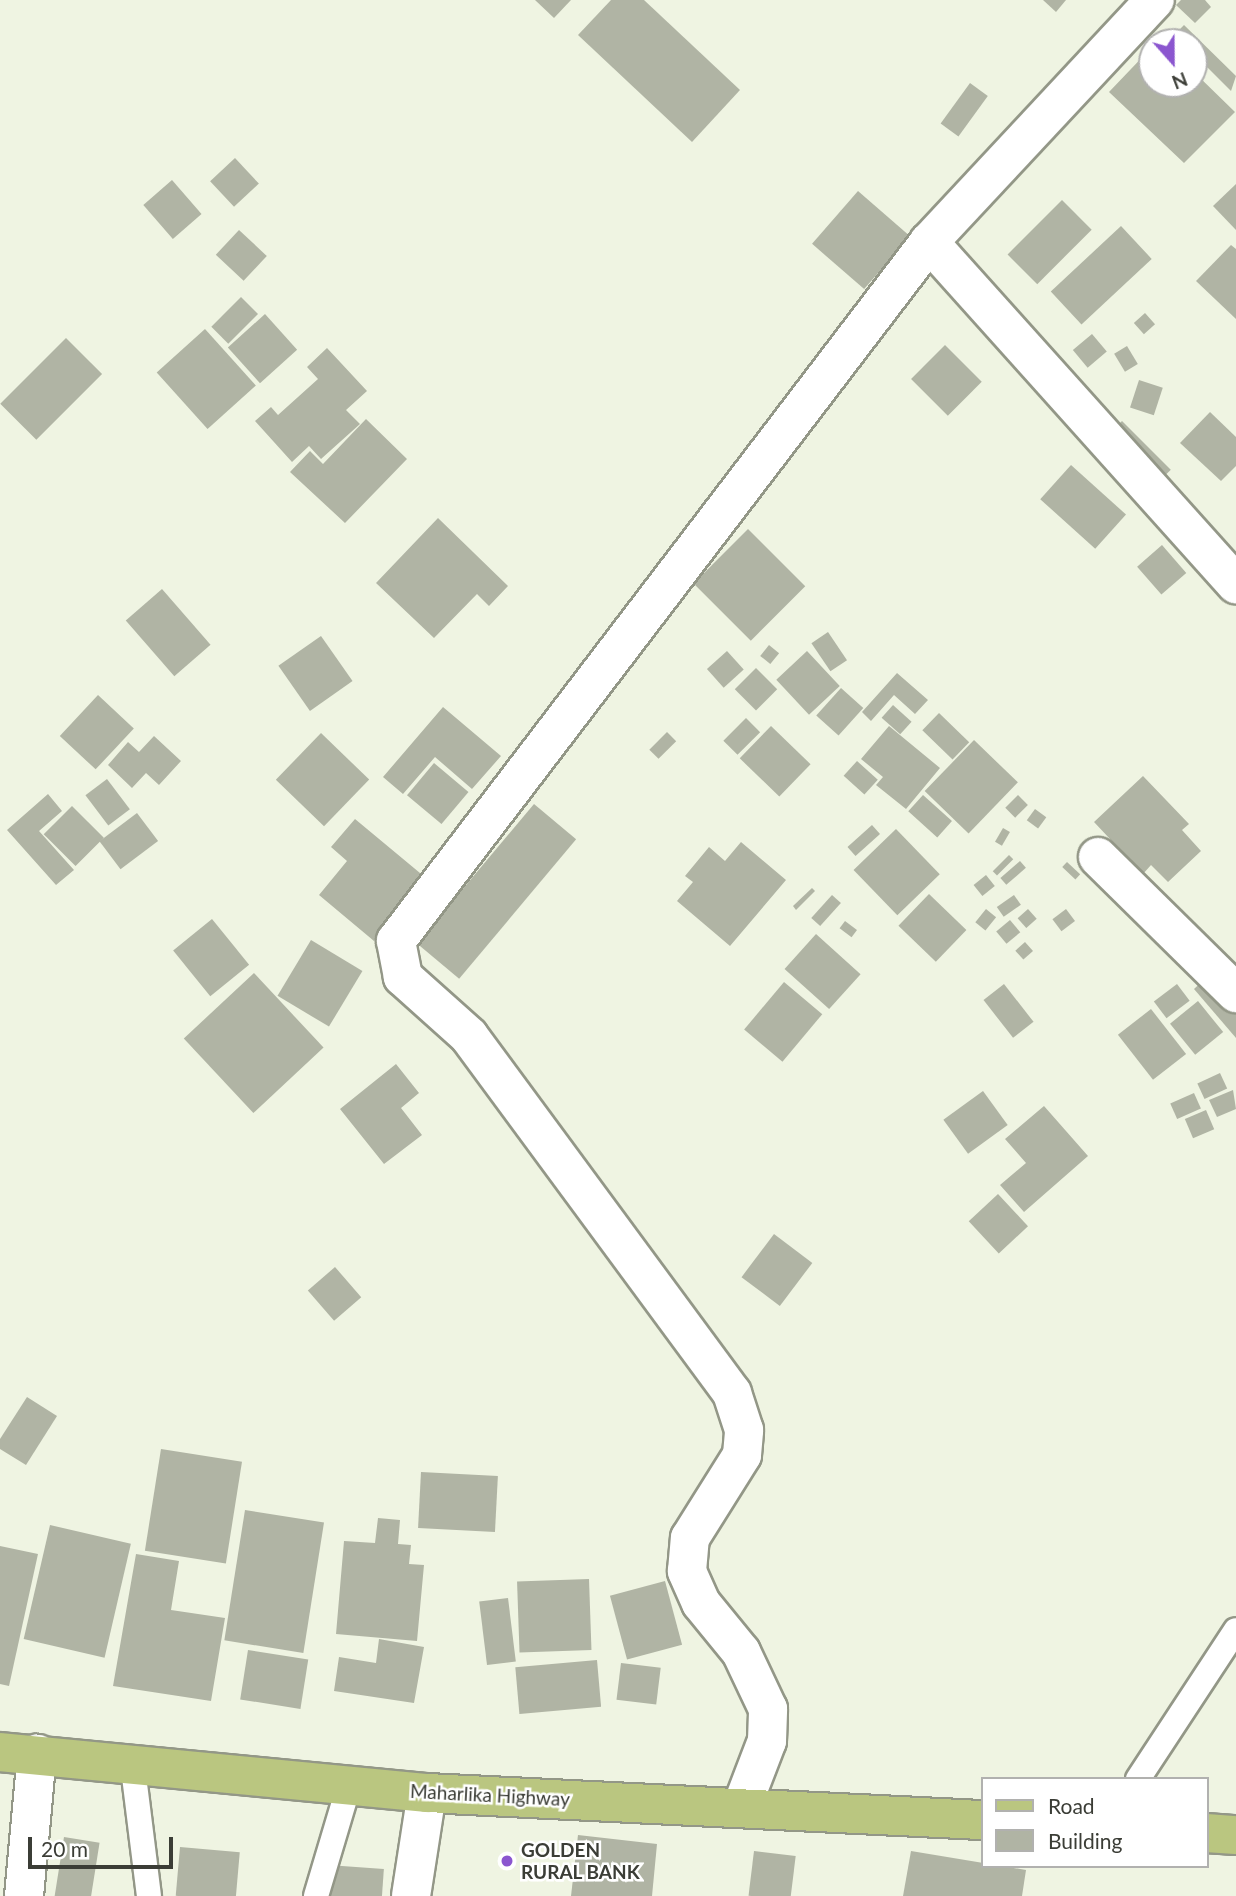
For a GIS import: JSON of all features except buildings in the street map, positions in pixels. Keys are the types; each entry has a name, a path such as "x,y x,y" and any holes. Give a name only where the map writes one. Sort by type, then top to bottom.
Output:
{"main road":[{"name":"Maharlika Highway","path":"0,1752 132,1760 350,1782 427,1793 742,1806 981,1820"},
{"path":"1208,1833 1236,1835"}],"street":[{"path":"742,1806 767,1741 768,1709 741,1652 701,1603 687,1572 690,1538 742,1455 744,1430 732,1393 470,1036 403,977 396,941 929,242 1155,0"},
{"path":"929,242 1236,584"},
{"path":"1098,857 1236,993"},
{"path":"24,1896 37,1754"},
{"path":"411,1896 427,1793"}],"lane":[{"path":"1139,1777 1236,1630"},
{"path":"132,1760 149,1896"},
{"path":"316,1896 350,1782"}],"place":[{"name":"GOLDEN RURAL BANK","path":"507,1861"}]}
